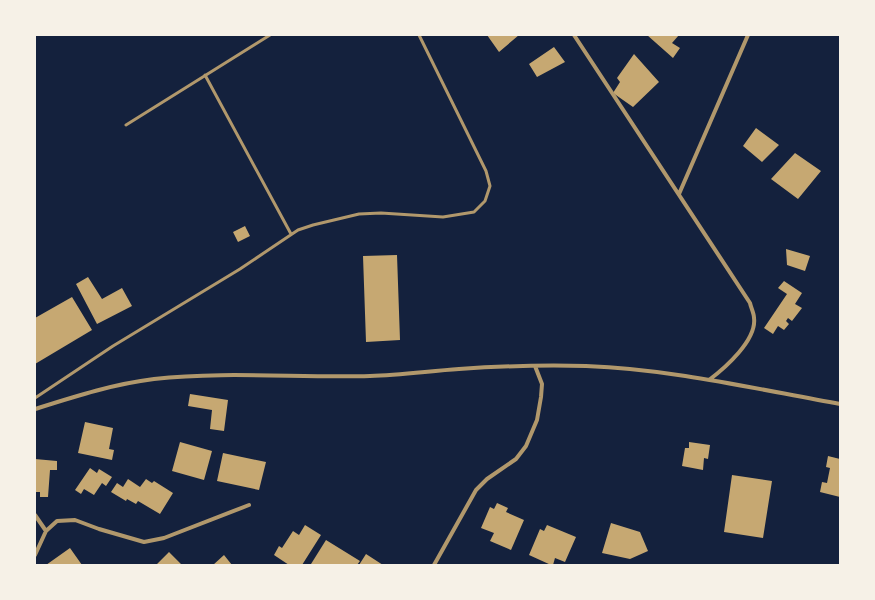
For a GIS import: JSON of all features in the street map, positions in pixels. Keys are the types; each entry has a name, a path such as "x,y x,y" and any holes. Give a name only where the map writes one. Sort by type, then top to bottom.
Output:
{"street":[{"path":"574,35 750,303 754,318 754,328 747,341 723,370 709,380"},
{"path":"679,194 748,35"},
{"path":"434,565 476,490 487,479 516,459 526,446 537,420 541,398 542,384 536,366"},
{"path":"35,409 84,393 152,380 203,376 371,376 462,369 536,366 588,366 645,371 709,380 840,404"},
{"path":"35,555 46,532 57,521 75,520 144,542 164,538 249,505"},
{"path":"35,516 46,532"}],"lane":[{"path":"126,125 270,35"},
{"path":"35,398 113,346 240,269 291,234 313,225 359,214 381,213 443,217 474,212 485,201 490,186 486,171 419,35"},
{"path":"205,75 291,234"}],"building":[{"path":"487,35 519,35 499,52"},
{"path":"647,35 679,35 672,43 680,48 673,58"},
{"path":"554,47 565,62 537,77 529,64"},
{"path":"634,54 659,82 633,107 613,93 620,82 617,78"},
{"path":"756,128 779,145 762,162 743,146"},
{"path":"795,153 821,171 798,199 771,179"},
{"path":"245,226 250,236 238,242 233,232"},
{"path":"786,249 810,256 805,271 787,265"},
{"path":"397,255 400,340 366,342 363,256"},
{"path":"88,277 102,299 122,288 132,306 97,324 76,284"},
{"path":"784,281 802,293 795,304 802,308 792,321 788,318 786,321 789,324 784,330 778,326 773,334 764,328 787,294 778,288"},
{"path":"72,297 92,330 35,364 35,318"},
{"path":"190,394 228,400 224,431 210,429 212,410 188,406"},
{"path":"85,422 113,428 109,449 114,450 112,460 78,453"},
{"path":"180,442 212,451 204,480 172,471"},
{"path":"689,442 710,445 708,459 704,458 703,470 682,466 685,448 689,448"},
{"path":"223,453 266,462 259,490 217,481"},
{"path":"828,456 840,459 840,497 820,492 822,482 827,483 830,468 826,467"},
{"path":"35,459 57,461 57,470 50,470 48,497 40,497 40,492 35,492"},
{"path":"90,468 97,473 99,469 112,477 106,486 102,483 94,495 84,489 81,494 75,490"},
{"path":"732,475 772,481 763,538 724,532"},
{"path":"128,479 140,487 146,479 152,483 154,481 173,493 160,514 138,501 136,504 127,499 126,501 111,492 117,483 123,487"},
{"path":"497,503 508,508 506,512 524,520 511,550 490,541 494,533 481,528 490,507 494,509"},
{"path":"611,523 640,532 648,551 630,559 602,553"},
{"path":"305,525 321,535 302,565 289,565 274,555 279,546 282,548 293,531 299,535"},
{"path":"547,525 576,537 565,562 555,558 553,565 551,565 529,555 540,529 544,531"},
{"path":"326,540 360,561 357,565 311,564"},
{"path":"70,548 82,565 46,565"},
{"path":"169,552 182,565 156,565"},
{"path":"366,554 383,565 359,565"},
{"path":"224,555 232,565 213,565"}]}
